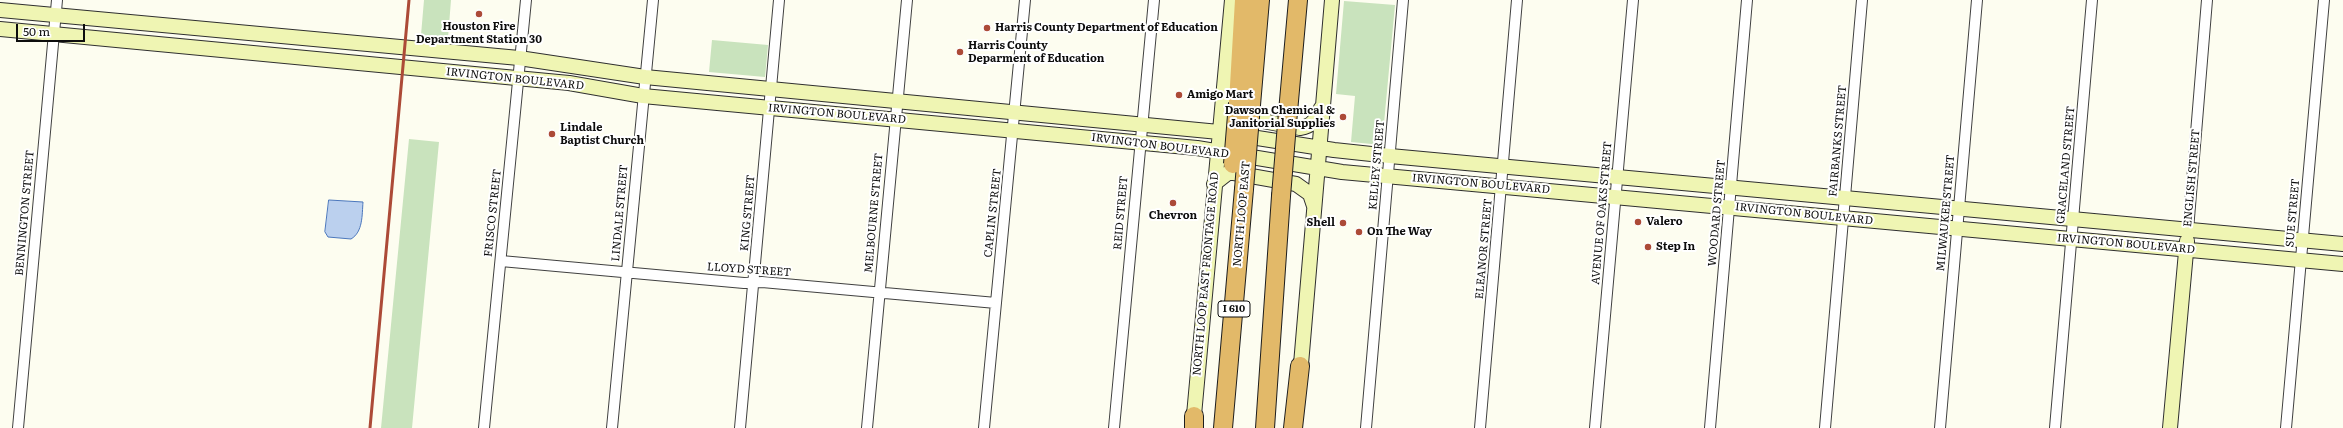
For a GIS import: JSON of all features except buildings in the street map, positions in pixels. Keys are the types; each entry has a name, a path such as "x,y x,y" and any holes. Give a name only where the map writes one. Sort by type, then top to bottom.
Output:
{"highway":[{"path":"1244,0 1244,104"},
{"name":"NORTH LOOP EAST","path":"1223,428 1241,225 1238,188 1244,104 1260,0"},
{"path":"1265,428 1281,196 1298,0"},
{"path":"1290,86 1306,0"},
{"path":"1294,428 1300,366"}],"main road":[{"name":"NORTH LOOP EAST FRONTAGE ROAD","path":"1194,424 1214,184 1232,0"},
{"path":"1300,366 1332,0"},
{"name":"IRVINGTON BOULEVARD","path":"0,10 519,58 645,77 898,100 1219,132 1319,148 1390,156 2343,244"},
{"path":"152,24 152,43"},
{"name":"IRVINGTON BOULEVARD","path":"0,29 54,33 366,65 570,83 643,96 1013,129 1217,151 1318,168 1388,176 2343,264"},
{"path":"245,52 247,32"},
{"path":"366,65 367,45"},
{"path":"477,75 478,54"},
{"path":"1224,89 1227,105 1233,114 1239,117 1300,128 1308,127 1314,121 1323,106"},
{"path":"1214,184 1228,173 1234,173 1296,184 1310,194 1314,206"},
{"name":"ENGLISH STREET","path":"2170,428 2188,230"}],"street":[{"name":"BENNINGTON STREET","path":"18,428 57,0"},
{"name":"FRISCO STREET","path":"484,428 501,261 517,78 526,0"},
{"name":"LINDALE STREET","path":"612,428 653,0"},
{"name":"KING STREET","path":"740,428 779,0"},
{"name":"MELBOURNE STREET","path":"867,428 907,0"},
{"name":"CAPLIN STREET","path":"984,428 1025,0"},
{"name":"REID STREET","path":"1114,428 1154,0"},
{"name":"KELLEY STREET","path":"1366,428 1403,0"},
{"name":"ELEANOR STREET","path":"1480,428 1517,0"},
{"name":"AVENUE OF OAKS STREET","path":"1595,428 1633,0"},
{"name":"WOODARD STREET","path":"1710,428 1747,0"},
{"name":"FAIRBANKS STREET","path":"1825,428 1862,0"},
{"name":"MILWAUKEE STREET","path":"1940,428 1977,0"},
{"name":"GRACELAND STREET","path":"2055,428 2092,0"},
{"name":"ENGLISH STREET","path":"2188,230 2207,0"},
{"name":"SUE STREET","path":"2286,428 2324,0"},
{"name":"LLOYD STREET","path":"501,261 627,273 879,292 996,303"}],"green space":[{"path":"424,0 451,0 448,38 421,35"},
{"path":"1344,1 1395,5 1382,145 1351,142 1355,96 1336,94"},
{"path":"712,40 768,45 765,77 709,72"},
{"path":"409,139 439,142 412,428 381,428"}],"water":[{"path":"329,200 363,202 360,228 351,239 328,237 325,232"}],"railway":[{"path":"370,428 409,0"}],"place":[{"name":"Houston Fire Department Station 30","path":"479,14"},
{"name":"Harris County Department of Education","path":"987,28"},
{"name":"Harris County Deparment of Education","path":"960,52"},
{"name":"Amigo Mart","path":"1179,95"},
{"name":"Dawson Chemical & Janitorial Supplies","path":"1343,117"},
{"name":"Lindale Baptist Church","path":"552,134"},
{"name":"Chevron","path":"1173,203"},
{"name":"Valero","path":"1638,222"},
{"name":"Shell","path":"1343,223"},
{"name":"On The Way","path":"1359,232"},
{"name":"Step In","path":"1648,247"}]}
